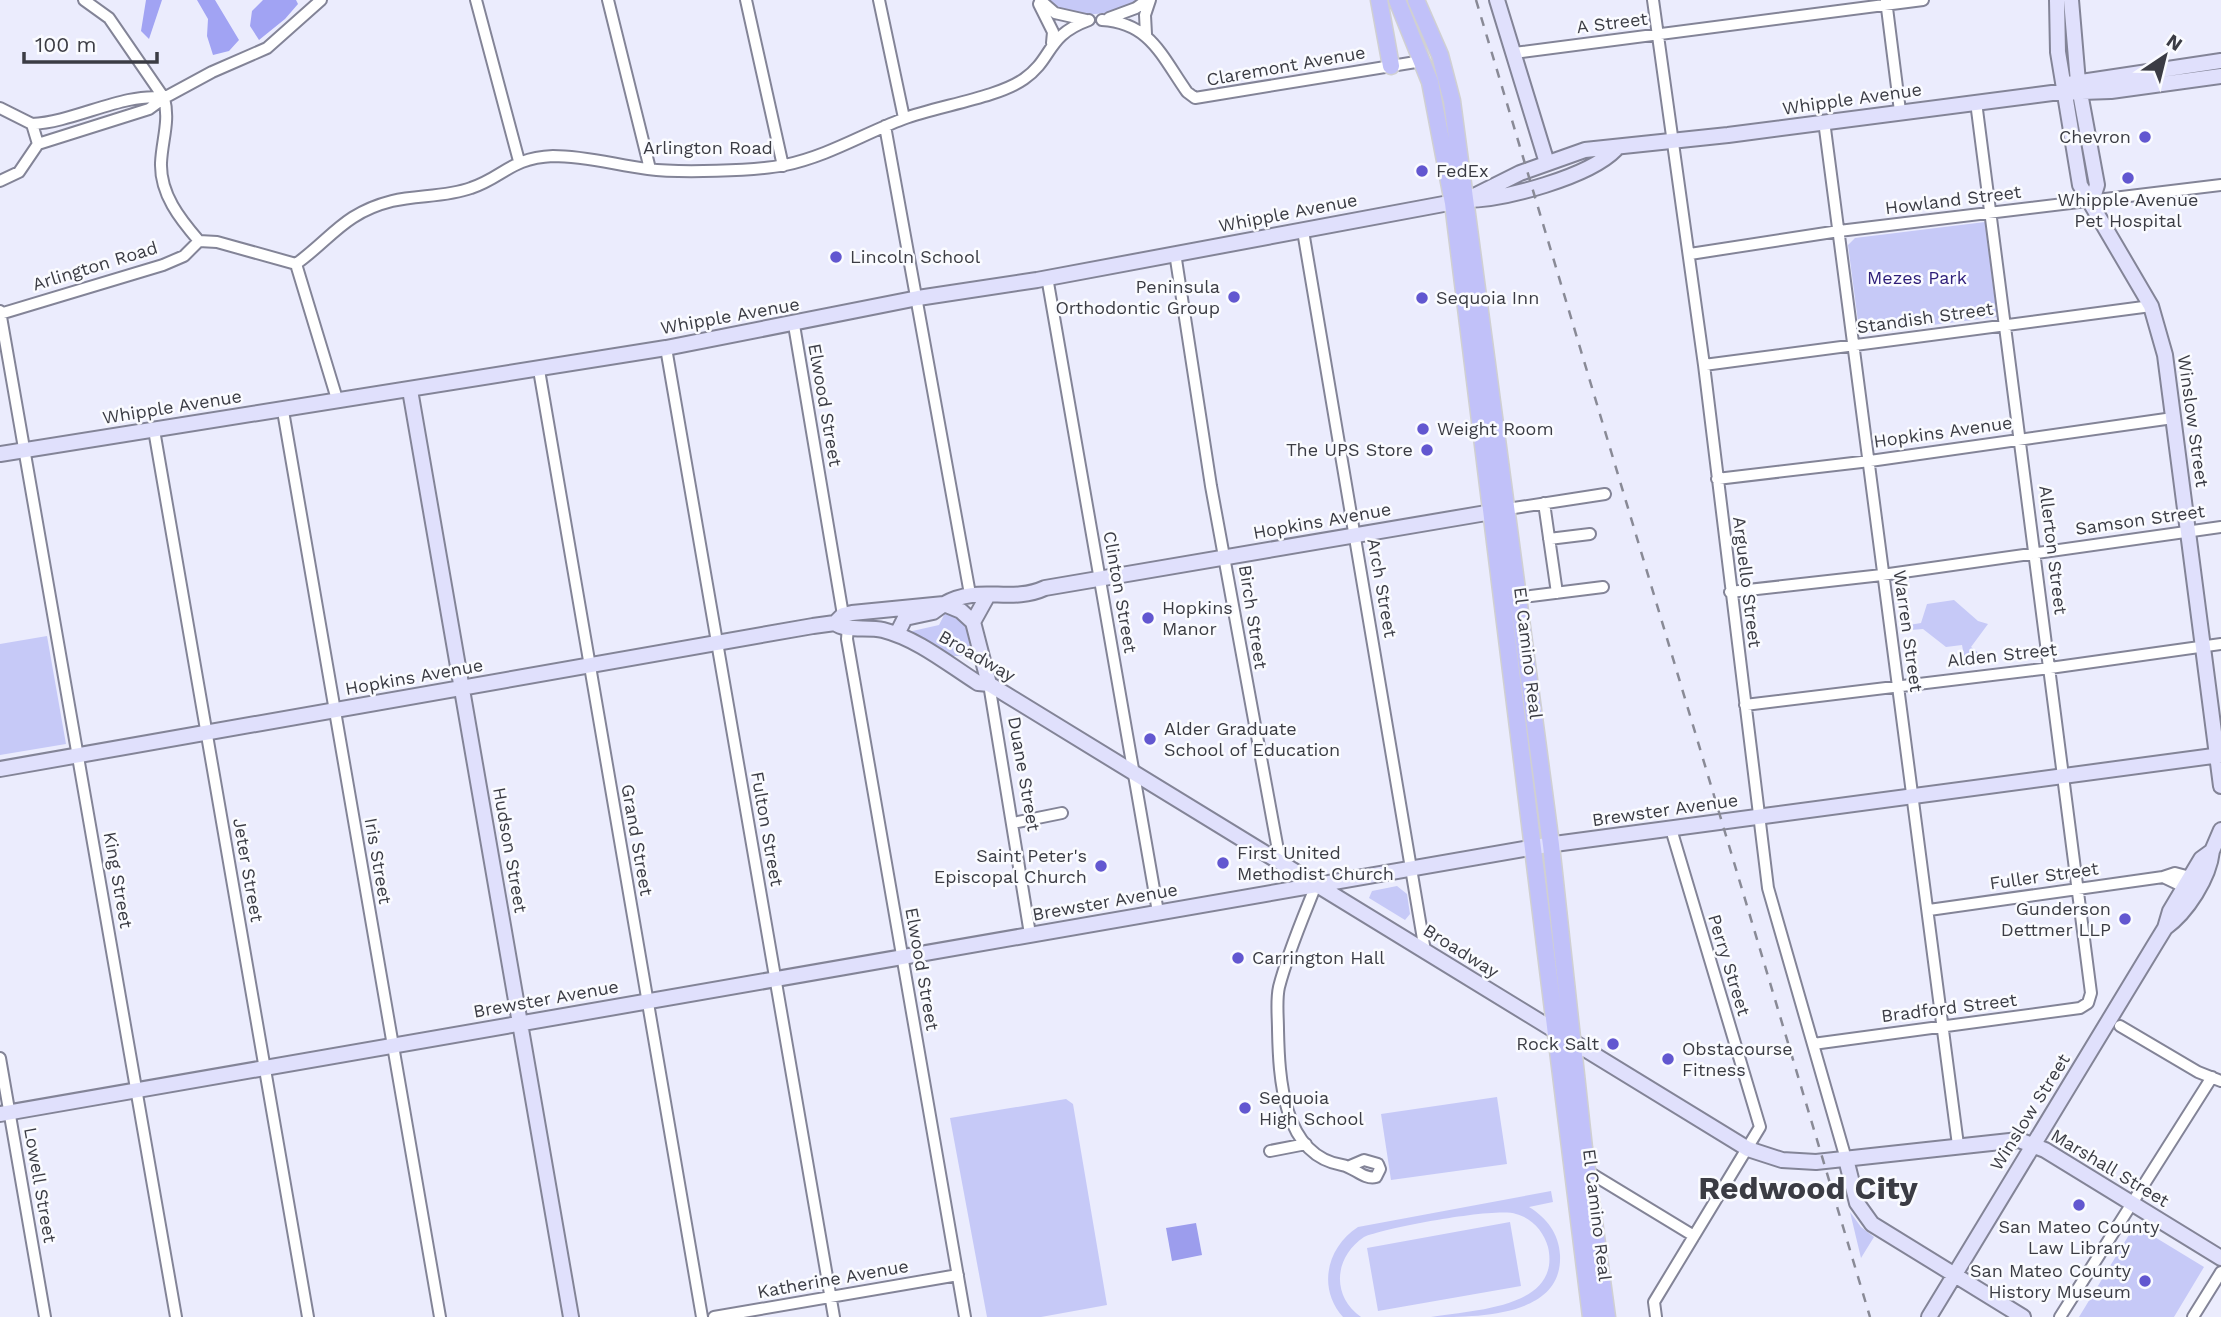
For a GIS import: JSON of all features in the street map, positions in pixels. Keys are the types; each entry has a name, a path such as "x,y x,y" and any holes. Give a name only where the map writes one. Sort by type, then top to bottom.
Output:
{"main road":[{"path":"1379,0 1391,66"},
{"name":"El Camino Real","path":"1396,0 1422,61 1459,202"},
{"name":"El Camino Real","path":"1416,0 1440,55 1452,101 1459,202 1499,511 1556,1032 1591,1317"},
{"name":"El Camino Real","path":"1499,511 1551,845 1587,1171 1607,1317"}],"street":[{"path":"84,0 109,18 164,97 168,113 161,164 163,178 176,214 199,241 217,242 296,264 337,399"},
{"path":"0,181 19,172 38,144 149,109 164,97 267,48 321,0"},
{"path":"476,0 519,160"},
{"path":"608,0 650,169"},
{"path":"746,0 783,166"},
{"path":"879,0 904,118"},
{"path":"1039,0 1055,13 1089,20 1125,13 1149,0"},
{"path":"1039,0 1053,32 1052,43"},
{"path":"1146,34 1145,15 1149,0"},
{"path":"1497,0 1547,163"},
{"name":"Arguello Street","path":"1653,0 1690,254 1758,818 1774,914 1846,1159"},
{"name":"A Street","path":"1514,53 1886,2 1923,0"},
{"path":"2057,0 2058,52 2097,185 2092,201"},
{"path":"2067,89 2071,0"},
{"path":"1886,2 1900,111"},
{"path":"1102,19 1124,22 1146,34"},
{"name":"Arlington Road","path":"296,264 329,233 365,211 392,201 472,188 519,160 553,156 594,159 650,169 783,166 830,153 904,118 1014,85 1034,71 1052,43 1068,30 1089,20"},
{"name":"Claremont Avenue","path":"1146,34 1187,92 1195,98 1422,61"},
{"name":"Whipple Avenue","path":"1459,202 1486,187 1585,150 1616,149 1976,102 2067,89 2221,61"},
{"name":"Whipple Avenue","path":"2067,89 2221,76"},
{"path":"0,108 32,124 66,119 145,97 164,97"},
{"name":"Allerton Street","path":"1976,102 2022,440 2091,993 2088,1003"},
{"path":"123,103 127,116"},
{"path":"95,111 99,124"},
{"path":"66,119 70,132"},
{"name":"Warren Street","path":"1824,121 1870,461 1882,575 1930,910 1958,1146"},
{"path":"32,124 38,144"},
{"path":"885,126 970,594"},
{"name":"Whipple Avenue","path":"0,454 283,411 337,399 539,370 794,325 918,298 1459,202 1492,200 1526,191 1605,160 1616,149"},
{"name":"Howland Street","path":"1690,254 1839,231 2221,185"},
{"name":"Winslow Street","path":"2092,201 2151,306 2165,355 2205,646 2221,786"},
{"name":"Arch Street","path":"1303,231 1425,951"},
{"name":"Arlington Road","path":"0,313 163,265 184,256 199,241"},
{"name":"Birch Street","path":"1175,253 1186,336 1280,861"},
{"name":"Clinton Street","path":"1047,277 1158,912"},
{"name":"Standish Street","path":"1704,365 2151,306"},
{"name":"King Street","path":"0,313 176,1317"},
{"name":"Elwood Street","path":"794,325 842,622 965,1317"},
{"name":"Fulton Street","path":"666,348 834,1317"},
{"name":"Grand Street","path":"539,370 702,1317"},
{"name":"Hudson Street","path":"410,390 571,1317"},
{"name":"Iris Street","path":"283,411 440,1317"},
{"name":"Hopkins Avenue","path":"1717,479 1870,461 2173,418"},
{"name":"Jeter Street","path":"154,430 308,1317"},
{"name":"Hopkins Avenue","path":"897,634 905,618 933,612 944,604 970,594 994,594 1009,588 1031,585 1045,589 1605,494"},
{"path":"1544,503 1557,593"},
{"name":"Samson Street","path":"1730,592 1882,575 2221,527"},
{"path":"1549,538 1590,534"},
{"path":"1531,596 1603,587"},
{"path":"944,604 961,611 973,622 994,594"},
{"name":"Hopkins Avenue","path":"0,769 870,617 875,611 929,603 944,604"},
{"name":"Broadway","path":"842,622 897,634 978,683 989,684 1748,1149 1792,1162 1846,1159"},
{"name":"Duane Street","path":"973,622 989,684 1030,934"},
{"name":"Alden Street","path":"1745,705 2221,644"},
{"path":"929,651 936,649 959,664 970,661 981,651"},
{"name":"Brewster Avenue","path":"5,1113 1551,845 2219,756"},
{"path":"1013,823 1062,813"},
{"name":"Perry Street","path":"1656,1317 1654,1302 1759,1130 1671,829"},
{"name":"Winslow Street","path":"2165,928 2179,918 2210,865 2212,850 2221,830"},
{"name":"Winslow Street","path":"1929,1317 2165,928 2170,911 2187,882 2201,859 2212,850"},
{"name":"Fuller Street","path":"1930,910 2164,877 2175,873 2187,882"},
{"path":"1316,885 1278,994 1279,1055 1285,1100 1292,1123 1306,1144 1335,1164 1350,1166"},
{"name":"Bradford Street","path":"1813,1044 2080,1008 2088,1003"},
{"path":"2060,1317 2132,1203 2217,1079 2120,1026"},
{"name":"Lowell Street","path":"0,1058 5,1113 45,1317"},
{"name":"Marshall Street","path":"1846,1159 2014,1140 2033,1144 2221,1258"},
{"path":"1270,1151 1306,1144"},
{"path":"1846,1159 1857,1203 1872,1224 2023,1317"},
{"path":"1587,1171 1694,1236"},
{"path":"2193,1317 2221,1272"},
{"name":"Katherine Avenue","path":"714,1317 958,1275"}],"green space":[{"path":"1048,0 1137,0 1104,13 1080,14 1058,7"},
{"name":"Mezes Park","path":"1985,222 1997,317 1867,333 1859,329 1848,245 1855,238"},
{"path":"1954,600 1978,621 1988,624 1971,647 1980,654 1964,656 1962,645 1946,647 1923,629 1910,630 1909,625 1921,623 1927,604"},
{"path":"945,613 956,613 968,622 973,649 966,656 953,656 908,632 939,625"},
{"path":"47,636 66,744 0,755 0,644"},
{"path":"1397,886 1407,894 1410,914 1405,920 1369,898 1372,891"},
{"path":"1497,1097 1507,1164 1391,1180 1381,1114"},
{"path":"1066,1099 1073,1104 1107,1305 1041,1317 987,1317 950,1118"},
{"path":"1551,1191 1553,1202 1529,1207 1546,1221 1557,1240 1560,1255 1557,1275 1548,1291 1533,1302 1493,1314 1431,1317 1510,1303 1528,1295 1541,1283 1549,1268 1548,1247 1537,1226 1516,1214 1487,1213 1440,1220 1364,1237 1347,1255 1340,1277 1345,1298 1361,1317 1343,1317 1335,1306 1330,1294 1329,1269 1339,1245 1358,1227"},
{"path":"1850,1212 1861,1227 1874,1237 1861,1258"},
{"path":"1510,1222 1521,1286 1378,1311 1367,1248"},
{"path":"2135,1225 2204,1267 2174,1317 2079,1317"}],"shaded area":[{"path":"146,0 162,0 149,39 141,31"},
{"path":"197,0 215,0 239,40 229,51 213,55 207,36 208,19"},
{"path":"263,0 296,0 298,4 285,19 259,40 250,26 252,11"},
{"path":"1196,1223 1202,1255 1172,1261 1166,1228"}],"railway":[{"path":"1476,0 1870,1317"}],"place":[{"name":"Chevron","path":"2145,137"},
{"name":"FedEx","path":"1422,171"},
{"name":"Whipple Avenue Pet Hospital","path":"2128,178"},
{"name":"Lincoln School","path":"836,257"},
{"name":"Peninsula Orthodontic Group","path":"1234,297"},
{"name":"Sequoia Inn","path":"1422,298"},
{"name":"Weight Room","path":"1423,429"},
{"name":"The UPS Store","path":"1427,450"},
{"name":"Hopkins Manor","path":"1148,618"},
{"name":"Alder Graduate School of Education","path":"1150,739"},
{"name":"First United Methodist Church","path":"1223,863"},
{"name":"Saint Peter's Episcopal Church","path":"1101,866"},
{"name":"Gunderson Dettmer LLP","path":"2125,919"},
{"name":"Carrington Hall","path":"1238,958"},
{"name":"Rock Salt","path":"1613,1044"},
{"name":"Obstacourse Fitness","path":"1668,1059"},
{"name":"Sequoia High School","path":"1245,1108"},
{"name":"San Mateo County Law Library","path":"2079,1205"},
{"name":"San Mateo County History Museum","path":"2145,1281"}],"district":[{"name":"Redwood City","path":"1808,1188"}]}
